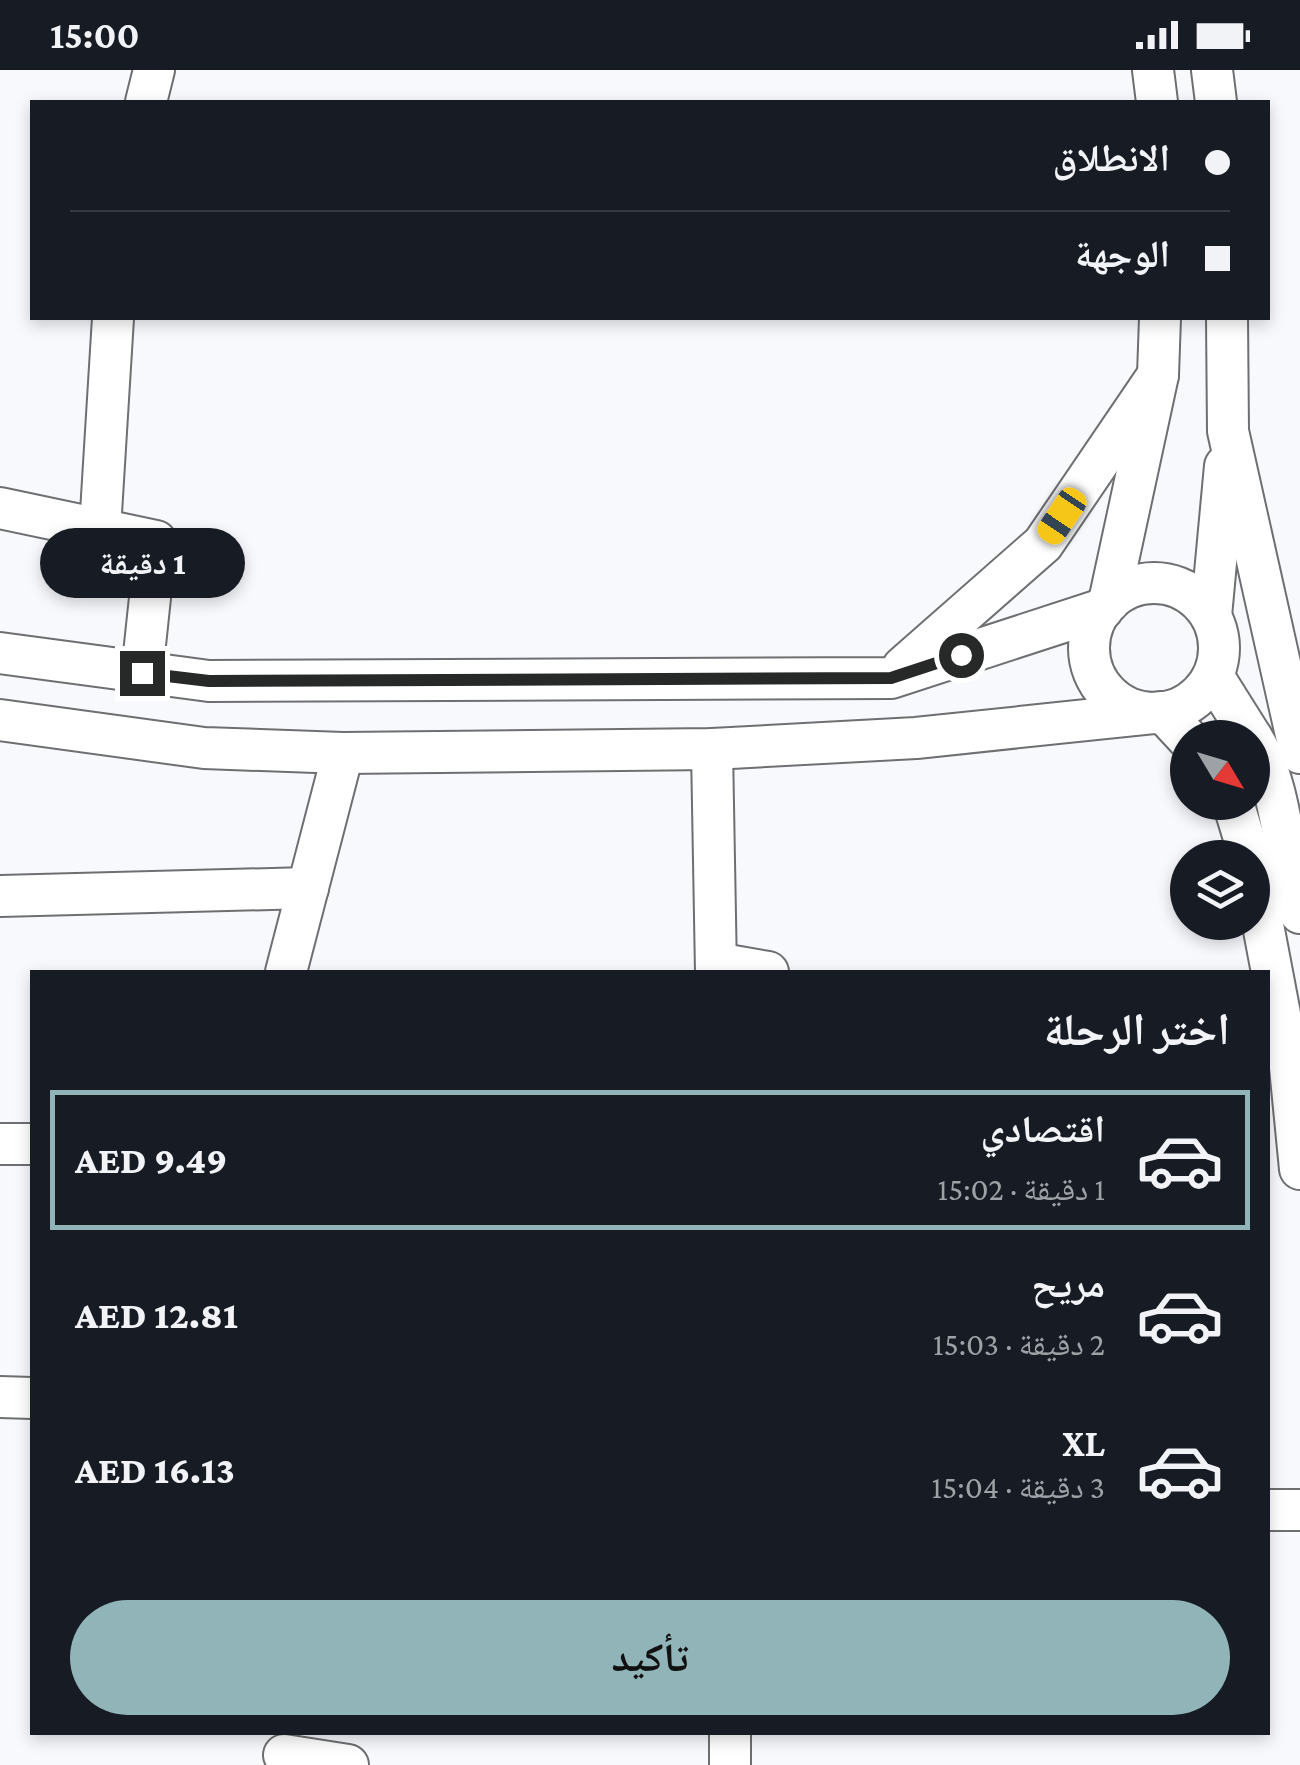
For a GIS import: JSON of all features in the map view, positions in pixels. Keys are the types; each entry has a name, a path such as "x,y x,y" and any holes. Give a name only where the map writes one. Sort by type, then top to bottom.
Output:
{"street":[{"path":"146,100 154,70"},
{"path":"1153,70 1157,100"},
{"path":"1212,70 1216,100"},
{"path":"100,529 113,320"},
{"path":"1160,320 1158,374 1106,606 1090,642 1090,660 1100,684 1127,708 1170,724"},
{"path":"1211,616 1228,431 1227,320"},
{"path":"891,678 1043,544 1158,374"},
{"path":"1228,431 1300,753"},
{"path":"0,508 156,541 142,673"},
{"path":"0,653 209,681 891,678 1106,606 1139,585 1164,584 1195,597 1218,632 1213,676 1180,720"},
{"path":"1213,676 1241,720"},
{"path":"0,720 204,748 343,754 712,749 1170,726"},
{"path":"712,749 716,968 742,970"},
{"path":"287,970 343,754"},
{"path":"1270,780 1300,913"},
{"path":"0,896 308,888"},
{"path":"1262,940 1266,970"},
{"path":"1270,999 1300,1169"},
{"path":"0,1144 30,1144"},
{"path":"0,1397 30,1398"},
{"path":"1270,1510 1300,1510"},
{"path":"730,1735 730,1765"},
{"path":"282,1751 348,1765"}],"route":[{"path":"142,673 209,681 891,678 961,655"}]}
